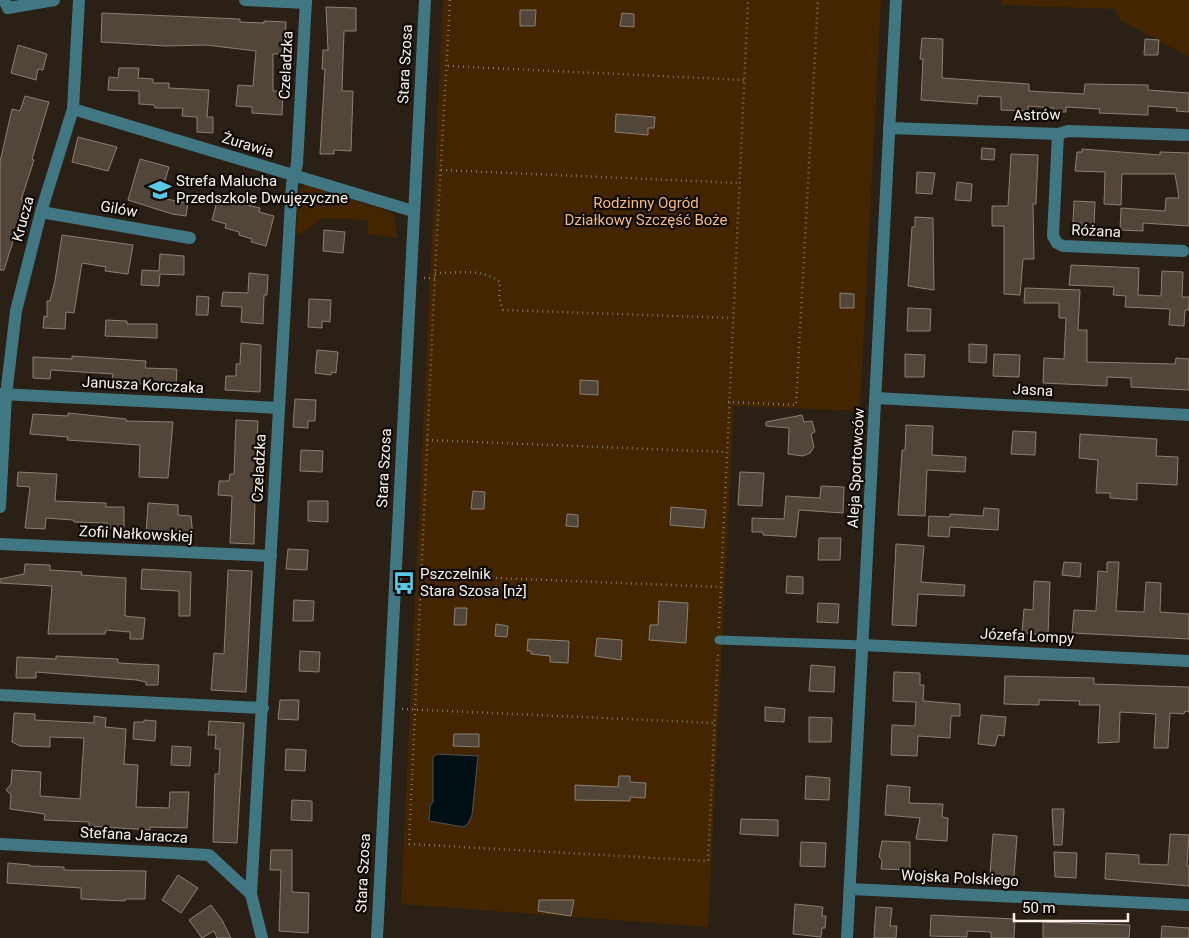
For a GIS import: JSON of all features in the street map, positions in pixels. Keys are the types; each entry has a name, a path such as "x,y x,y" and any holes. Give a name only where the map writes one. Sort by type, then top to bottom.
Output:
{"street":[{"path":"4,5 54,0"},
{"name":"Krucza","path":"0,507 3,395 16,311 41,212 73,109 79,0"},
{"path":"246,0 306,2"},
{"name":"Stara Szosa","path":"377,938 425,0"},
{"name":"Aleja Sportowców","path":"848,938 896,0"},
{"name":"Czeladzka","path":"262,938 251,894 279,408 294,176 297,164 306,2"},
{"name":"Żurawia","path":"73,109 413,211"},
{"name":"Astrów","path":"889,128 1058,134 1068,131 1186,134"},
{"name":"Różana","path":"1058,134 1054,236 1057,243 1064,246 1183,251"},
{"name":"Gilów","path":"41,212 190,238"},
{"name":"Janusza Korczaka","path":"3,395 279,408"},
{"name":"Jasna","path":"876,398 1189,415"},
{"name":"Zofii Nałkowskiej","path":"0,544 271,556"},
{"name":"Józefa Lompy","path":"863,645 1189,661"},
{"path":"0,694 263,708"},
{"name":"Stefana Jaracza","path":"0,844 209,855 251,894"},
{"name":"Wojska Polskiego","path":"850,889 1189,905"}],"lane":[{"path":"719,640 863,645"}],"path":[{"path":"450,0 408,844 708,861 719,640 725,452 748,0"},
{"path":"728,402 796,405 818,0"},
{"path":"448,66 744,80"},
{"path":"441,170 740,183"},
{"path":"435,273 479,273 492,276 500,282 499,298 503,310 732,318"},
{"path":"427,440 725,452"},
{"path":"421,575 721,587"},
{"path":"414,710 715,723"}],"green space":[{"name":"Rodzinny Ogród Działkowy Szczęść Boże","path":"443,0 881,0 860,411 734,406 708,927 401,904"},
{"path":"1002,0 1189,0 1189,57 1120,20 1115,9 1002,5"},
{"path":"305,185 385,210 394,215 397,238 368,234 368,220 324,218 300,234 296,233 299,190"}],"shaded area":[{"path":"437,754 478,756 472,815 464,827 429,821 430,806 433,802 433,757"}],"building":[{"path":"326,7 356,8 356,31 344,31 342,91 353,91 351,151 334,150 334,154 320,154 325,69 322,69 323,50 328,50"},
{"path":"520,10 536,10 535,26 520,26"},
{"path":"102,13 240,19 240,22 286,22 285,54 273,54 273,91 283,91 282,115 252,113 252,107 236,106 238,85 253,86 256,51 206,45 165,46 101,42"},
{"path":"622,13 634,14 634,27 620,26"},
{"path":"922,38 943,39 942,78 1029,84 1029,91 1084,94 1085,84 1148,85 1148,90 1189,93 1189,112 1176,111 1177,108 1148,106 1148,115 1099,113 1100,109 1066,107 1066,112 1054,112 1054,108 1028,106 1028,111 1001,110 1001,97 978,96 977,104 921,100 923,59 920,59"},
{"path":"1145,39 1159,40 1158,55 1144,55"},
{"path":"18,45 47,54 43,70 38,69 36,80 11,73"},
{"path":"119,68 139,68 138,78 153,79 153,83 169,83 169,88 209,90 207,117 213,117 213,133 197,132 197,117 182,116 183,108 155,108 154,105 139,104 139,91 108,90 109,77 118,78"},
{"path":"25,96 49,102 32,159 34,160 21,200 23,200 16,232 4,270 0,270 0,162 12,109 20,111"},
{"path":"616,114 655,117 654,128 648,128 648,135 615,132"},
{"path":"78,137 117,147 108,171 72,162"},
{"path":"982,148 995,149 994,160 981,159"},
{"path":"1082,149 1160,155 1160,152 1189,153 1189,226 1143,223 1143,231 1120,230 1121,208 1165,211 1166,198 1179,198 1175,174 1122,174 1121,205 1104,204 1105,172 1075,171 1077,152 1082,152"},
{"path":"1011,154 1038,155 1036,204 1033,204 1034,259 1023,259 1020,295 1004,294 1004,226 992,226 992,206 1008,206"},
{"path":"140,159 169,167 160,198 188,203 186,216 172,214 128,200"},
{"path":"917,172 935,173 932,194 916,193"},
{"path":"957,182 972,184 971,201 955,200"},
{"path":"219,194 248,202 247,205 260,208 259,212 274,216 266,246 251,242 252,239 239,235 239,232 225,228 226,224 212,220"},
{"path":"1074,201 1095,202 1094,228 1081,228 1081,223 1073,222"},
{"path":"915,217 933,218 934,290 908,286 912,227 915,227"},
{"path":"324,230 345,232 343,253 323,251"},
{"path":"62,235 133,245 128,274 105,271 106,267 82,263 74,313 66,312 65,329 43,328 44,316 47,317 47,301 50,301 55,281"},
{"path":"160,254 184,256 184,275 160,274 159,286 141,285 142,270 159,271"},
{"path":"1071,265 1139,268 1138,295 1161,296 1162,271 1183,272 1182,297 1189,297 1189,310 1185,310 1184,326 1169,325 1170,309 1125,307 1126,296 1113,295 1114,287 1069,285"},
{"path":"249,273 268,275 267,295 264,295 263,324 241,322 242,307 221,306 223,292 248,293"},
{"path":"1025,288 1080,290 1078,330 1087,330 1087,362 1175,364 1176,358 1189,359 1189,390 1131,387 1131,378 1107,377 1107,386 1043,383 1044,358 1064,359 1066,318 1059,318 1059,303 1024,303"},
{"path":"840,293 854,294 854,308 840,308"},
{"path":"197,296 209,297 208,315 196,315"},
{"path":"309,299 331,300 330,322 322,321 322,328 308,327"},
{"path":"908,308 931,309 930,331 907,331"},
{"path":"106,320 127,321 127,324 157,324 157,338 105,336"},
{"path":"241,343 261,345 260,392 225,390 226,376 236,376 236,364 240,364"},
{"path":"969,344 987,345 986,363 969,362"},
{"path":"317,350 338,352 336,373 332,372 331,375 315,373"},
{"path":"905,354 925,355 924,377 905,377"},
{"path":"994,354 1020,355 1019,377 993,376"},
{"path":"72,356 146,361 145,368 177,369 176,386 112,382 113,374 51,370 50,379 33,378 33,357 72,359"},
{"path":"580,380 598,381 598,395 580,394"},
{"path":"295,399 316,400 315,421 308,421 308,428 293,427"},
{"path":"68,413 126,419 126,421 173,422 168,478 139,477 140,445 67,440 68,437 30,434 33,414 68,416"},
{"path":"802,415 804,422 812,421 815,432 811,434 814,447 810,453 803,456 788,454 789,428 766,426 766,422"},
{"path":"236,420 258,421 256,467 259,468 258,499 255,499 254,544 230,543 232,496 218,495 219,481 229,481 230,474 234,474"},
{"path":"906,425 933,426 932,455 966,457 965,472 927,470 925,516 898,515 902,450 905,450"},
{"path":"1013,431 1036,432 1035,455 1011,454"},
{"path":"1080,434 1157,439 1156,456 1178,457 1177,485 1137,483 1137,500 1110,498 1110,493 1096,493 1098,460 1079,458"},
{"path":"301,450 323,451 322,472 300,471"},
{"path":"18,472 57,474 55,501 106,503 106,507 124,507 124,528 107,528 107,523 74,522 73,520 46,518 45,529 25,528 30,487 17,486"},
{"path":"740,472 764,473 762,506 738,505"},
{"path":"821,486 844,487 843,513 799,510 796,537 763,535 763,532 752,532 752,518 784,519 786,496 820,498"},
{"path":"473,491 485,492 484,509 471,509"},
{"path":"308,501 328,501 328,522 308,521"},
{"path":"148,503 178,505 178,515 191,516 193,537 146,534"},
{"path":"671,507 706,510 704,528 670,525"},
{"path":"984,508 999,509 998,530 950,527 949,537 928,536 929,516 950,517 950,514 983,516"},
{"path":"567,514 578,515 578,527 566,526"},
{"path":"819,538 841,538 840,560 818,560"},
{"path":"896,544 924,546 921,582 965,585 964,596 918,594 916,626 892,625"},
{"path":"288,549 308,550 307,570 286,569"},
{"path":"1064,562 1081,563 1080,577 1062,575"},
{"path":"1107,562 1119,562 1116,611 1144,612 1146,582 1161,583 1160,612 1189,614 1189,639 1072,633 1074,610 1096,611 1098,571 1107,572"},
{"path":"25,564 50,565 50,570 82,572 81,575 126,578 125,616 145,618 143,639 130,639 130,632 106,630 105,634 48,634 52,586 0,583 0,579 24,574"},
{"path":"142,569 191,572 190,616 179,616 179,591 141,589"},
{"path":"228,570 252,571 246,692 211,690 214,653 224,654"},
{"path":"787,576 803,577 803,594 786,593"},
{"path":"1034,581 1050,582 1048,635 1022,633 1024,609 1033,610"},
{"path":"294,600 314,601 313,621 293,621"},
{"path":"659,601 688,603 686,643 649,640 650,625 658,625"},
{"path":"818,603 839,604 838,623 817,622"},
{"path":"455,608 467,608 466,625 454,625"},
{"path":"496,624 508,626 507,637 495,636"},
{"path":"597,638 622,640 621,660 595,656"},
{"path":"528,639 569,641 568,663 550,662 550,656 531,654 531,651 527,651"},
{"path":"300,651 320,652 319,672 299,671"},
{"path":"56,656 118,659 118,663 159,665 158,685 146,685 146,682 137,680 36,672 36,678 16,678 17,657 56,659"},
{"path":"811,665 835,667 834,692 809,691"},
{"path":"894,672 920,673 920,685 924,685 923,701 960,704 960,716 951,716 950,738 918,736 917,756 891,755 892,725 915,726 916,702 893,701"},
{"path":"1005,676 1094,678 1094,684 1189,687 1189,712 1185,711 1184,714 1170,713 1168,748 1154,748 1156,714 1120,712 1119,742 1098,743 1100,705 1079,705 1080,701 1039,700 1039,705 1004,704"},
{"path":"280,700 299,700 298,720 278,719"},
{"path":"765,707 785,709 784,722 765,721"},
{"path":"14,713 35,714 35,720 94,723 94,716 106,718 105,727 126,729 124,764 138,765 136,807 169,808 170,792 189,792 187,828 150,827 150,830 89,826 89,822 44,820 45,814 10,809 11,795 6,790 11,784 12,770 41,772 40,796 80,799 84,738 50,737 50,747 20,746 12,742"},
{"path":"981,715 1006,717 1004,736 998,735 995,746 978,744"},
{"path":"809,717 832,718 831,742 809,742"},
{"path":"144,720 156,721 155,741 133,739 134,722 144,722"},
{"path":"209,721 244,723 237,843 213,842 215,774 219,774 220,749 215,749 216,735 208,735"},
{"path":"454,734 479,734 479,747 453,746"},
{"path":"172,746 191,747 190,766 171,765"},
{"path":"286,749 306,750 305,771 285,770"},
{"path":"619,776 630,776 630,782 646,783 645,798 630,797 630,801 575,800 575,785 618,787"},
{"path":"806,776 830,778 829,800 805,799"},
{"path":"887,785 910,787 909,803 943,804 942,817 948,818 947,841 916,839 920,818 885,815"},
{"path":"292,800 312,801 312,821 291,820"},
{"path":"1052,809 1064,809 1062,845 1054,845"},
{"path":"741,819 778,820 778,836 740,834"},
{"path":"993,834 1017,836 1014,877 990,875"},
{"path":"1170,834 1189,835 1187,866 1189,866 1189,886 1105,879 1106,853 1139,855 1139,864 1168,865"},
{"path":"882,841 910,842 910,870 881,869 882,860 879,857"},
{"path":"801,842 826,843 825,867 800,866"},
{"path":"271,850 292,850 292,892 309,893 308,933 279,931 281,870 270,870"},
{"path":"1054,852 1077,853 1076,878 1055,877"},
{"path":"8,863 64,867 64,870 146,871 145,899 125,899 125,901 81,899 81,888 7,883"},
{"path":"178,875 198,888 181,913 162,900"},
{"path":"539,900 574,900 571,916 538,911"},
{"path":"795,904 823,907 822,916 826,916 825,928 822,928 821,937 793,934"},
{"path":"211,905 222,920 231,938 217,938 214,931 202,938 189,920"},
{"path":"876,907 892,908 890,926 897,926 896,938 874,938"},
{"path":"931,915 1015,919 1014,938 991,938 991,932 967,931 967,937 930,936"},
{"path":"1043,922 1130,925 1129,938 1043,938"},
{"path":"1162,926 1189,928 1189,938 1161,938"}],"place":[{"name":"Strefa Malucha Przedszkole Dwujęzyczne","path":"160,190"},
{"name":"Pszczelnik Stara Szosa [nż]","path":"404,583"}]}
